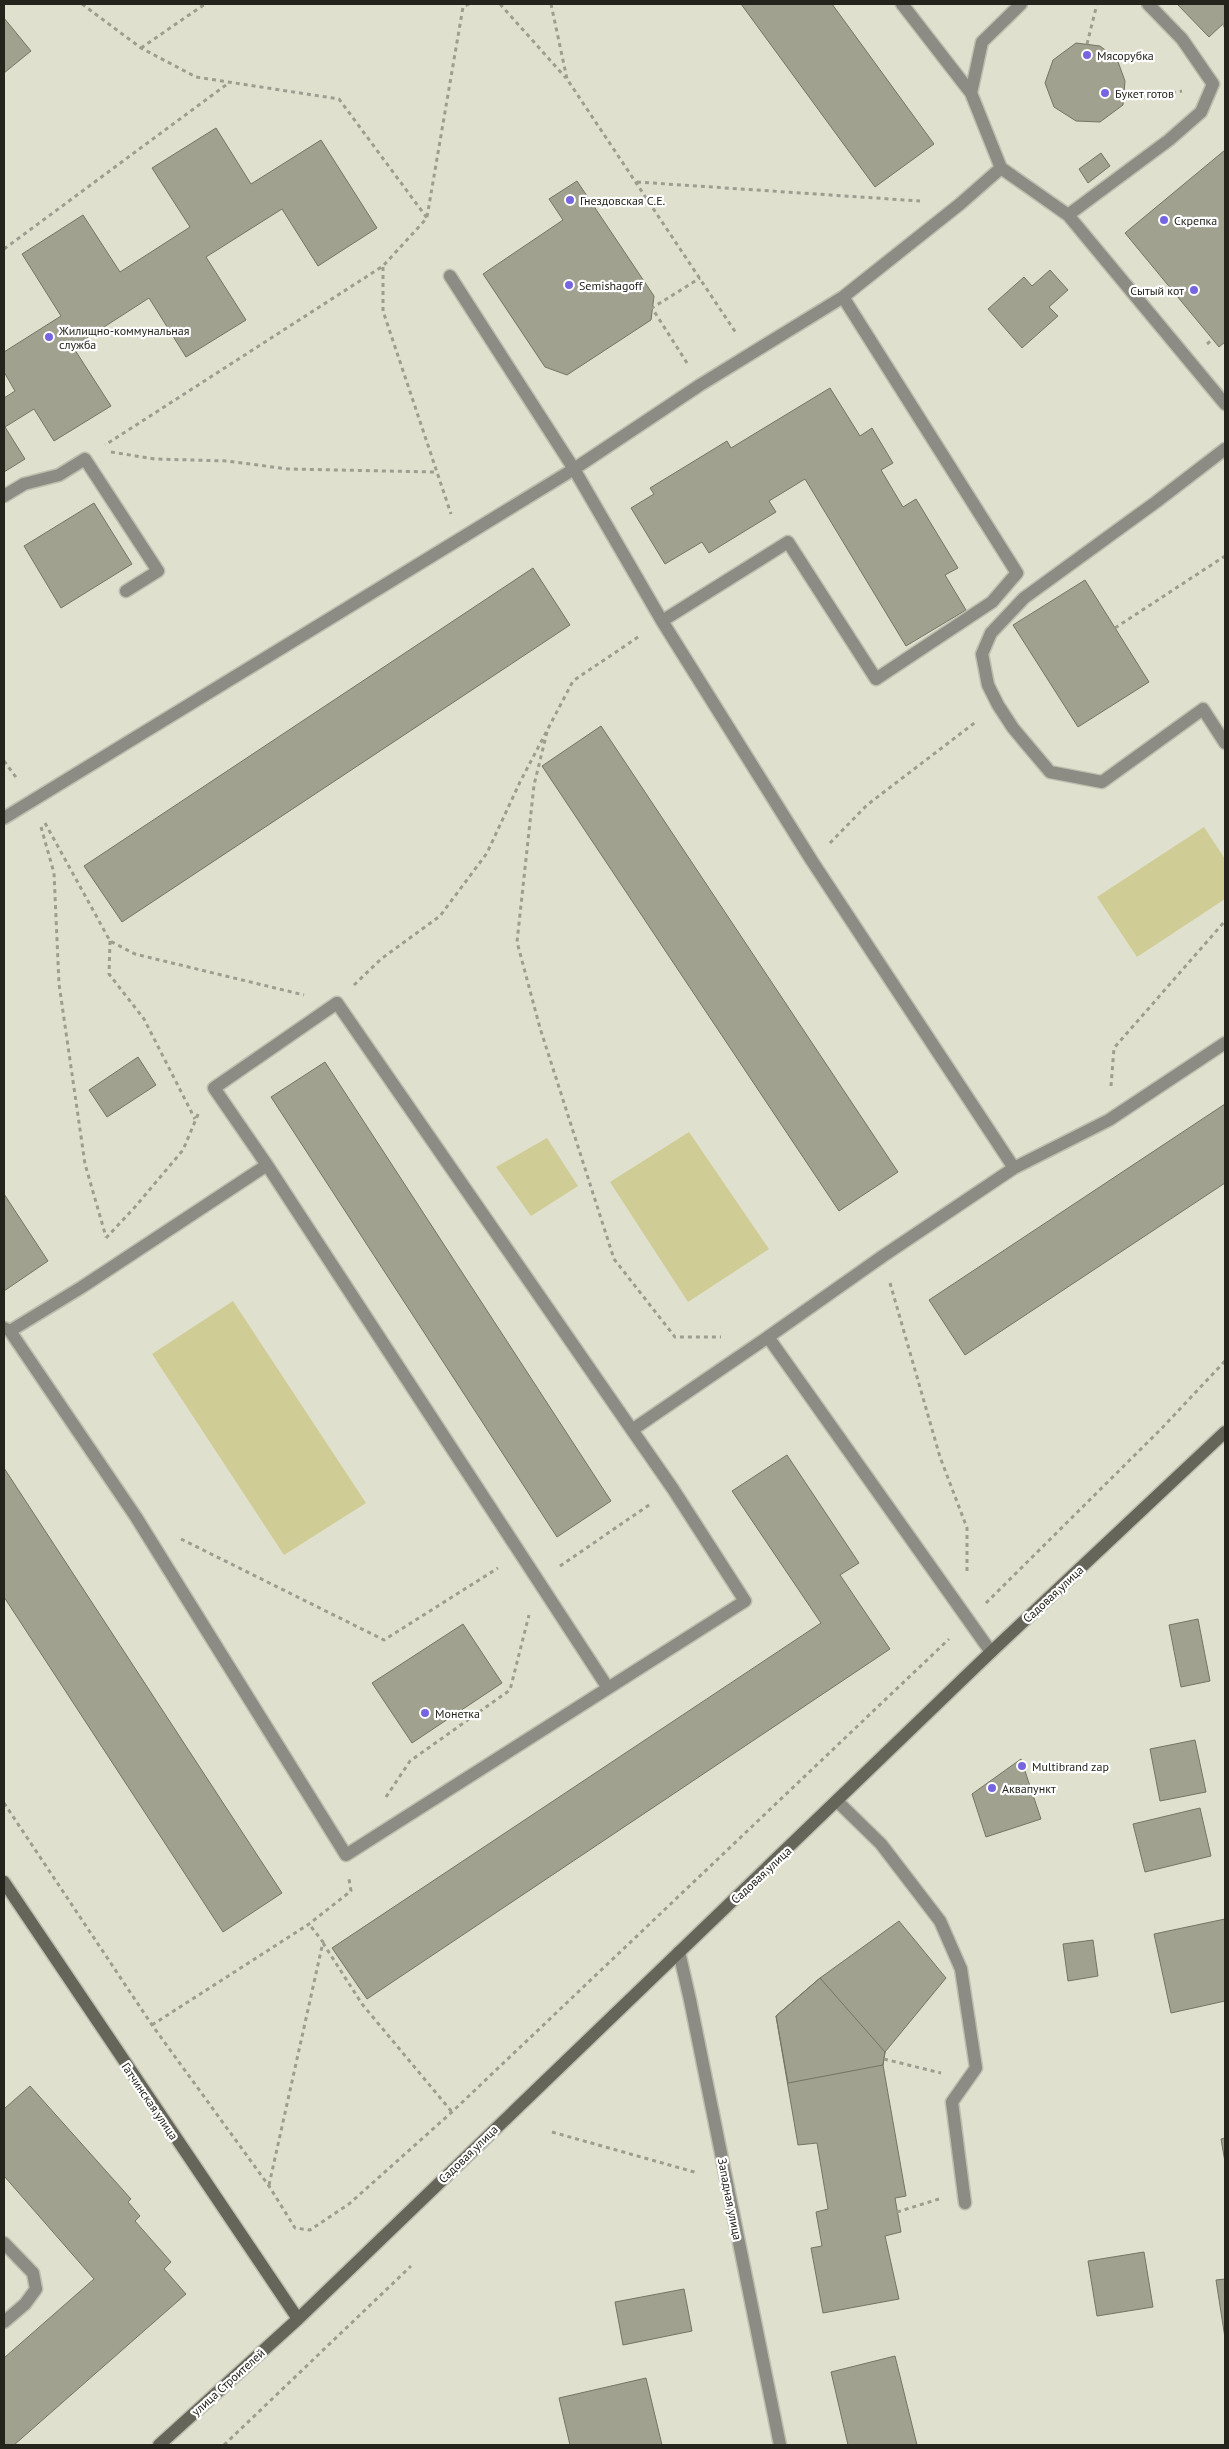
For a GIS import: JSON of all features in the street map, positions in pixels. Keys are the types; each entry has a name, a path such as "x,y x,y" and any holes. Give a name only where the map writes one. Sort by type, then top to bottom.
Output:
{"main road":[{"name":"Садовая улица","path":"298,2319 679,1952 838,1802 991,1652 1225,1432"},
{"name":"Гатчинская улица","path":"4,1882 298,2319"},
{"name":"улица Строителей","path":"159,2445 298,2319"}],"street":[{"path":"902,4 971,93 1001,168 1068,216 1225,404"},
{"path":"971,93 982,42 1021,4"},
{"path":"1068,216 1169,140 1201,112 1213,84 1182,39 1148,4"},
{"path":"4,818 574,469 700,385 843,297 960,204 1001,168"},
{"path":"450,276 574,469 662,621 812,861 1014,1168"},
{"path":"662,621 788,542 876,679 992,602 1017,573 843,297"},
{"path":"1225,449 1024,598 991,633 982,654 988,684 998,705 1013,728 1050,772 1102,782 1203,709 1225,743"},
{"path":"4,496 24,484 59,475 86,459 158,571 126,591"},
{"path":"267,1165 82,1287 7,1330 136,1516 346,1856 745,1601 673,1489 337,1003 214,1088 267,1165 608,1688"},
{"path":"632,1430 883,1256 1014,1168 1109,1120 1225,1043"},
{"path":"768,1337 991,1652"},
{"path":"838,1802 881,1844 940,1921 961,1969 976,2068 952,2102 964,2197"},
{"name":"Западная улица","path":"679,1952 780,2445"},
{"path":"4,2243 33,2273 36,2289 25,2304 4,2322"}],"path":[{"path":"82,4 140,48 196,77 339,99 427,218"},
{"path":"140,48 205,4"},
{"path":"86,459 383,266 427,218 463,7 469,4"},
{"path":"500,4 567,79 750,354"},
{"path":"551,4 567,79"},
{"path":"1088,44 1097,4"},
{"path":"1224,23 1225,30"},
{"path":"4,249 230,82"},
{"path":"1124,92 1172,93 1213,84"},
{"path":"636,182 960,204"},
{"path":"383,266 383,311 436,472 460,538"},
{"path":"700,278 652,308 700,385"},
{"path":"98,450 155,459 227,461 288,469 436,472"},
{"path":"1115,628 1225,556"},
{"path":"110,941 135,954 337,1003 381,959 440,916 487,853 573,681 662,621"},
{"path":"812,861 867,805 998,705"},
{"path":"550,725 534,785 517,942 540,1028 614,1259 675,1337 768,1337"},
{"path":"4,760 33,801 110,941 109,974 144,1019 195,1118"},
{"path":"33,801 54,873 59,984 86,1164 106,1237"},
{"path":"1109,1120 1114,1048 1225,921"},
{"path":"102,1245 106,1237 135,1207 182,1150 195,1118 214,1088"},
{"path":"883,1256 940,1457 967,1528 967,1575"},
{"path":"4,1803 152,2025 268,2186 295,2228 310,2230 349,2204 452,2112 968,1621 1162,1428 1225,1361"},
{"path":"383,1800 410,1761 510,1690 538,1582 673,1489"},
{"path":"180,1538 384,1640 520,1555"},
{"path":"152,2025 309,1924 351,1891 346,1856"},
{"path":"309,1924 323,1942 362,2004 452,2112"},
{"path":"268,2186 323,1942"},
{"path":"884,2059 968,2080"},
{"path":"552,2132 692,2171"},
{"path":"897,2212 964,2197"},
{"path":"224,2445 411,2266"}],"shaded area":[{"path":"1204,827 1225,859 1225,899 1137,957 1097,897"},
{"path":"689,1132 769,1249 688,1302 610,1182"},
{"path":"547,1138 578,1186 531,1216 496,1167"},
{"path":"233,1301 366,1503 284,1555 152,1354"}],"building":[{"path":"741,4 832,4 934,144 875,187"},
{"path":"1177,4 1225,4 1225,22 1209,37"},
{"path":"4,18 31,51 4,73"},
{"path":"1076,43 1100,46 1117,59 1125,81 1123,105 1100,122 1076,121 1054,107 1045,83 1053,60"},
{"path":"216,128 251,184 321,140 377,228 318,266 282,209 206,257 246,320 186,357 149,298 73,347 111,406 54,441 34,409 5,427 25,459 4,472 4,398 15,391 4,372 4,352 61,316 22,254 83,215 120,272 190,227 152,168"},
{"path":"1225,150 1225,342 1219,347 1125,233"},
{"path":"1101,153 1110,166 1088,183 1079,169"},
{"name":"Semishagoff","path":"577,181 654,296 651,320 567,375 545,367 483,274 563,220 549,199"},
{"path":"1050,270 1068,290 1049,307 1058,316 1022,348 988,309 1024,277 1032,286"},
{"path":"830,388 860,436 872,428 893,463 881,470 903,507 916,499 958,568 945,575 966,610 906,646 805,479 769,501 776,512 709,553 702,542 665,564 631,508 654,494 650,488 727,441 731,448"},
{"path":"94,503 132,564 61,608 24,546"},
{"path":"533,568 570,625 122,922 84,866"},
{"path":"1085,580 1149,682 1078,727 1013,625"},
{"path":"601,726 898,1172 839,1211 542,766"},
{"path":"138,1057 156,1085 107,1117 89,1090"},
{"path":"325,1062 611,1501 557,1537 271,1097"},
{"path":"1225,1104 1225,1183 965,1355 929,1300"},
{"path":"4,1194 48,1261 4,1291"},
{"path":"787,1455 859,1563 840,1575 890,1649 367,1999 332,1948 821,1623 732,1491"},
{"path":"4,1468 282,1893 223,1932 4,1597"},
{"path":"1198,1619 1210,1681 1181,1687 1169,1625"},
{"name":"Монетка","path":"463,1624 502,1683 412,1743 372,1683"},
{"path":"1195,1740 1206,1792 1160,1801 1150,1749"},
{"path":"1021,1759 1041,1819 986,1837 972,1794"},
{"path":"1200,1808 1211,1856 1145,1872 1133,1824"},
{"path":"1225,1919 1225,2001 1171,2013 1154,1934"},
{"path":"899,1921 946,1978 885,2052 883,2065 906,2196 895,2198 901,2232 885,2236 899,2299 823,2313 811,2248 822,2246 816,2212 828,2209 817,2143 798,2145 776,2016 820,1978"},
{"path":"1093,1940 1098,1976 1068,1981 1063,1944"},
{"path":"820,1978 885,2052 883,2065 788,2083 776,2016"},
{"path":"30,2086 131,2199 128,2202 140,2216 135,2221 171,2262 164,2269 186,2294 14,2445 4,2445 4,2358 94,2279 4,2176 4,2109"},
{"path":"1225,2138 1225,2162 1221,2139"},
{"path":"1144,2252 1153,2307 1097,2316 1088,2261"},
{"path":"1225,2279 1225,2338 1216,2280"},
{"path":"684,2289 692,2331 623,2345 615,2302"},
{"path":"895,2356 917,2445 848,2445 831,2372"},
{"path":"646,2378 662,2445 570,2445 559,2398"}],"place":[{"name":"Мясорубка","path":"1087,55"},
{"name":"Букет готов","path":"1105,93"},
{"name":"Гнездовская С.Е.","path":"570,200"},
{"name":"Скрепка","path":"1164,220"},
{"name":"Semishagoff","path":"569,285"},
{"name":"Сытый кот","path":"1194,290"},
{"name":"Жилищно-коммунальная служба","path":"49,337"},
{"name":"Монетка","path":"425,1713"},
{"name":"Multibrand zap","path":"1022,1766"},
{"name":"Аквапункт","path":"992,1788"}]}
